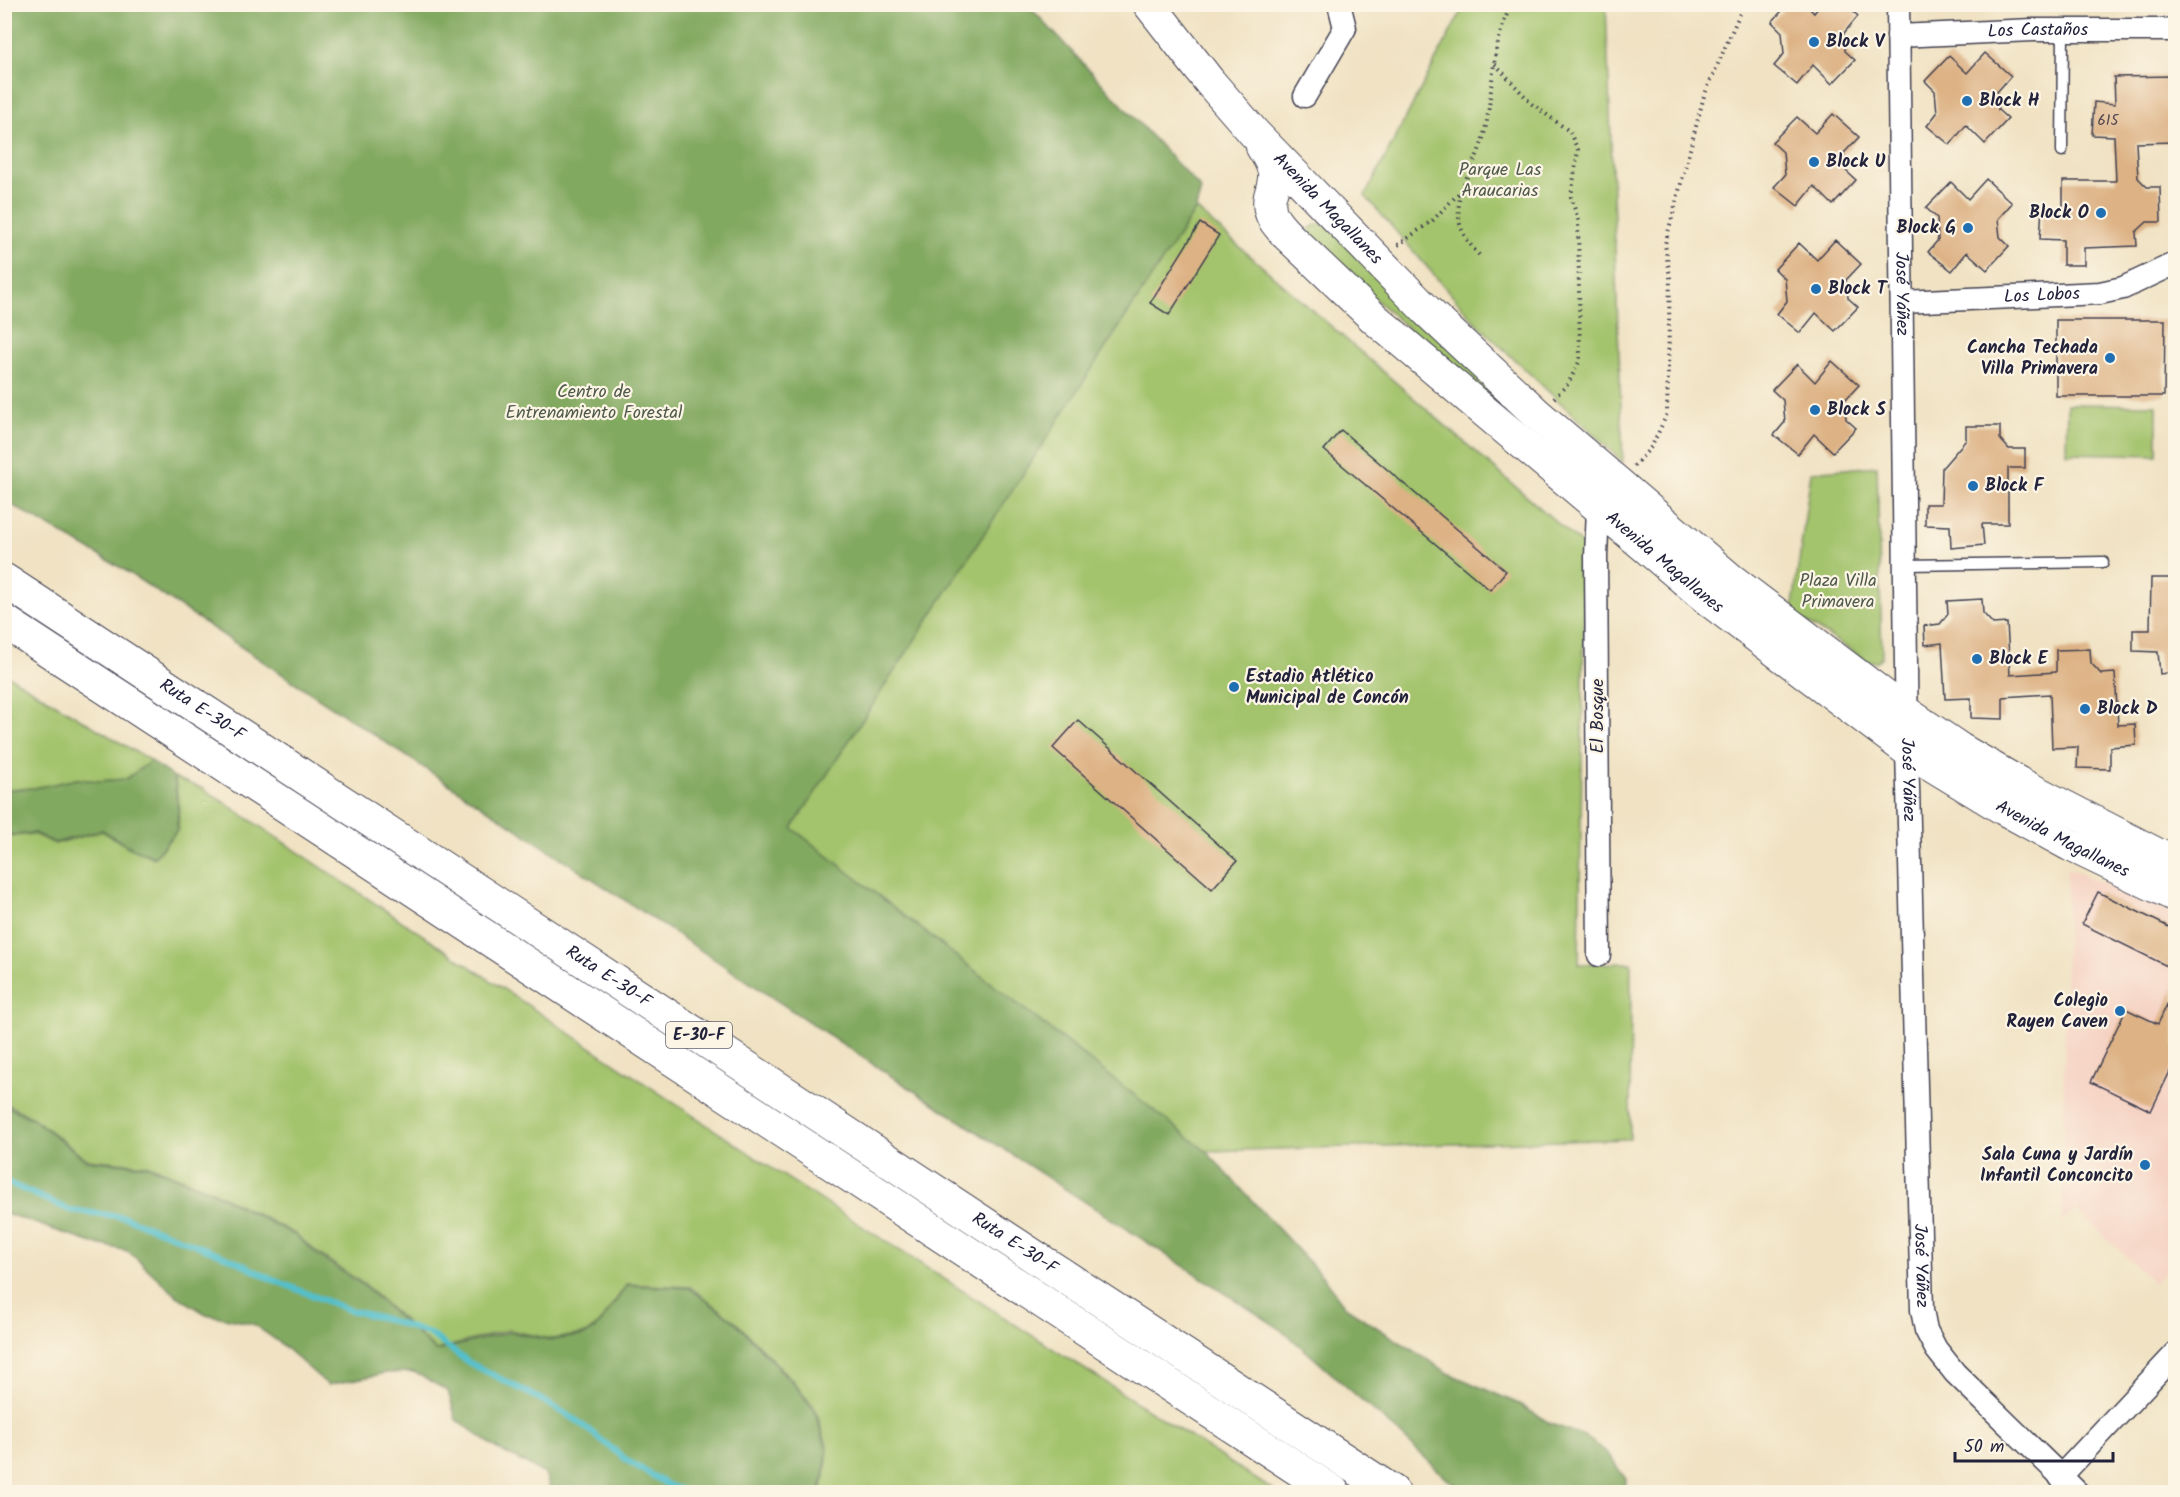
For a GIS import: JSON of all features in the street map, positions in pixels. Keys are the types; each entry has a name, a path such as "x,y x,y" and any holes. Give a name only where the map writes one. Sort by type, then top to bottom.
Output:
{"highway":[{"name":"Ruta E-30-F","path":"4,580 1393,1492"},
{"name":"Ruta E-30-F","path":"4,621 1333,1492"}],"main road":[{"name":"Avenida Magallanes","path":"1149,5 1209,81 1254,133 1426,311 1537,414 1730,578 1907,713 1960,749 2019,783 2175,864"},
{"name":"Avenida Magallanes","path":"1254,133 1274,171 1274,183 1268,204 1270,213 1279,227 1375,319 1711,602 1907,750 2004,809 2070,845 2175,897"},
{"path":"1289,237 1295,223 1303,215 1313,212 1337,220"}],"street":[{"name":"José Yáñez","path":"1898,4 1907,750 1922,1310 1926,1330 1936,1349 1955,1372 2077,1492"},
{"path":"1305,96 1345,28 1339,6"},
{"name":"Los Castaños","path":"1899,36 2062,30 2175,30"},
{"name":"Los Lobos","path":"1902,302 2100,293 2123,288 2175,263"},
{"path":"1598,508 1618,484"},
{"name":"El Bosque","path":"1598,508 1596,557 1599,955"},
{"path":"2060,1477 2175,1353"}],"lane":[{"path":"2062,30 2062,151"},
{"path":"1905,565 2103,562"}],"path":[{"path":"1375,260 1433,220 1460,194 1469,169 1479,152 1490,100 1499,36 1510,4"},
{"path":"1618,484 1652,446 1667,414 1670,277 1665,244 1704,96 1744,4"},
{"path":"1495,64 1532,105 1569,131 1578,150 1571,197 1578,220 1581,360 1568,384 1537,414"},
{"path":"1469,169 1460,196 1460,223 1467,242 1479,255"}],"shaded area":[{"name":"Colegio Rayen Caven","path":"2067,868 2175,914 2175,1262 2154,1283 2076,1209 2062,1223"}],"green space":[{"name":"Centro de Entrenamiento Forestal","path":"5,4 1028,5 1201,189 1196,209 792,828 1206,1151 1323,1277 1345,1307 1448,1373 1519,1404 1551,1424 1584,1436 1605,1451 1626,1479 1625,1492 1470,1492 1448,1480 1398,1432 1282,1330 885,1072 123,569 5,501"},
{"name":"Parque Las Araucarias","path":"1465,4 1606,5 1623,462 1476,323 1365,196"},
{"name":"Estadio Atlético Municipal de Concón","path":"1196,209 1585,547 1579,964 1631,963 1630,1139 1206,1151 792,828"},
{"path":"1319,224 1328,225 1593,475 1585,485 1306,238 1310,228"},
{"path":"2067,404 2157,405 2157,455 2066,453"},
{"name":"Plaza Villa Primavera","path":"1877,466 1882,657 1876,662 1868,661 1792,613 1811,472"},
{"path":"4,673 151,761 126,779 99,781 77,779 35,788 5,790"},
{"path":"151,761 174,778 178,810 177,830 154,857 128,846 102,830 55,843 34,833 13,835 5,832 5,790 35,788 77,779 99,781 126,779"},
{"path":"175,778 204,789 773,1169 1276,1492 820,1492 825,1476 828,1449 815,1408 792,1380 735,1321 690,1287 627,1284 599,1324 585,1334 551,1339 509,1330 436,1350 365,1285 319,1254 295,1234 212,1191 149,1165 87,1159 33,1118 5,1103 5,833 13,836 33,834 55,844 102,831 128,847 154,858 178,830 179,810"},
{"path":"4,1105 33,1119 86,1160 149,1166 212,1192 295,1235 318,1255 364,1286 436,1351 510,1332 551,1340 586,1335 600,1324 627,1285 689,1288 735,1322 814,1409 827,1449 824,1476 819,1492 552,1492 545,1474 496,1448 456,1419 448,1391 414,1372 387,1373 328,1385 280,1343 253,1324 206,1314 177,1296 128,1251 89,1242 5,1213"}],"building":[{"name":"Block V","path":"1788,4 1805,4 1814,13 1821,4 1845,4 1858,16 1844,33 1845,51 1855,60 1832,84 1813,65 1797,85 1774,66 1784,54 1782,32 1772,22"},
{"name":"Block H","path":"1985,53 2011,76 1997,92 1998,110 2008,119 1985,144 1966,125 1950,145 1927,126 1937,113 1935,91 1925,81 1949,56 1967,73"},
{"path":"2175,76 2175,142 2136,143 2138,178 2147,187 2160,187 2161,222 2147,222 2136,232 2137,246 2084,248 2084,265 2063,265 2063,240 2040,239 2042,207 2063,208 2063,181 2116,181 2114,136 2092,135 2094,102 2115,104 2114,77"},
{"name":"Block U","path":"1833,114 1859,137 1844,153 1846,171 1856,180 1833,205 1814,186 1798,206 1774,187 1785,175 1783,152 1772,142 1797,117 1815,133"},
{"name":"Block G","path":"1986,179 2012,203 1998,219 2000,237 2009,246 1987,270 1967,252 1952,271 1928,252 1938,240 1937,218 1926,208 1951,182 1968,199"},
{"path":"1200,223 1219,235 1169,315 1150,303"},
{"name":"Block T","path":"1835,240 1861,264 1846,280 1848,298 1858,307 1835,331 1816,313 1800,333 1777,314 1787,301 1785,279 1775,269 1799,243 1817,260"},
{"name":"Cancha Techada Villa Primavera","path":"2056,320 2165,320 2164,396 2056,396"},
{"name":"Block S","path":"1832,361 1859,385 1844,401 1846,419 1856,428 1833,452 1814,434 1798,454 1774,435 1785,422 1783,400 1772,390 1797,364 1815,382"},
{"name":"Block F","path":"1966,426 2000,426 2000,439 2009,449 2025,449 2025,468 2008,468 2008,524 1982,524 1984,545 1951,548 1950,526 1925,525 1925,504 1941,504 1942,468 1966,440"},
{"path":"1341,430 1506,571 1490,590 1324,450"},
{"path":"2151,578 2175,578 2175,672 2160,674 2158,652 2133,651 2133,630 2150,630"},
{"path":"1982,599 1983,613 1993,624 2007,623 2010,675 2056,672 2056,650 2090,649 2091,663 2101,674 2115,673 2118,725 2135,724 2136,745 2110,747 2110,769 2077,768 2078,747 2052,748 2050,694 2003,697 2003,719 1971,718 1971,698 1945,699 1942,643 1925,645 1924,626 1940,624 1948,614 1947,601"},
{"path":"1078,720 1237,861 1212,889 1053,748"},
{"path":"2098,892 2175,930 2175,970 2082,924"},
{"path":"2175,987 2175,1061 2151,1111 2091,1082 2126,1009 2158,1024"}],"waterway":[{"path":"4,1181 70,1210 124,1217 232,1259 271,1279 349,1310 430,1334 468,1362 576,1420 628,1461 668,1485 688,1492"}],"place":[{"name":"Block V","path":"1814,42"},
{"name":"Block H","path":"1967,101"},
{"name":"Block U","path":"1814,162"},
{"name":"Block O","path":"2101,213"},
{"name":"Block G","path":"1968,228"},
{"name":"Block T","path":"1816,289"},
{"name":"Cancha Techada Villa Primavera","path":"2110,358"},
{"name":"Block S","path":"1815,410"},
{"name":"Block F","path":"1973,486"},
{"name":"Block E","path":"1977,659"},
{"name":"Estadio Atlético Municipal de Concón","path":"1234,687"},
{"name":"Block D","path":"2085,709"},
{"name":"Colegio Rayen Caven","path":"2120,1011"},
{"name":"Sala Cuna y Jardín Infantil Conconcito","path":"2145,1165"}]}
